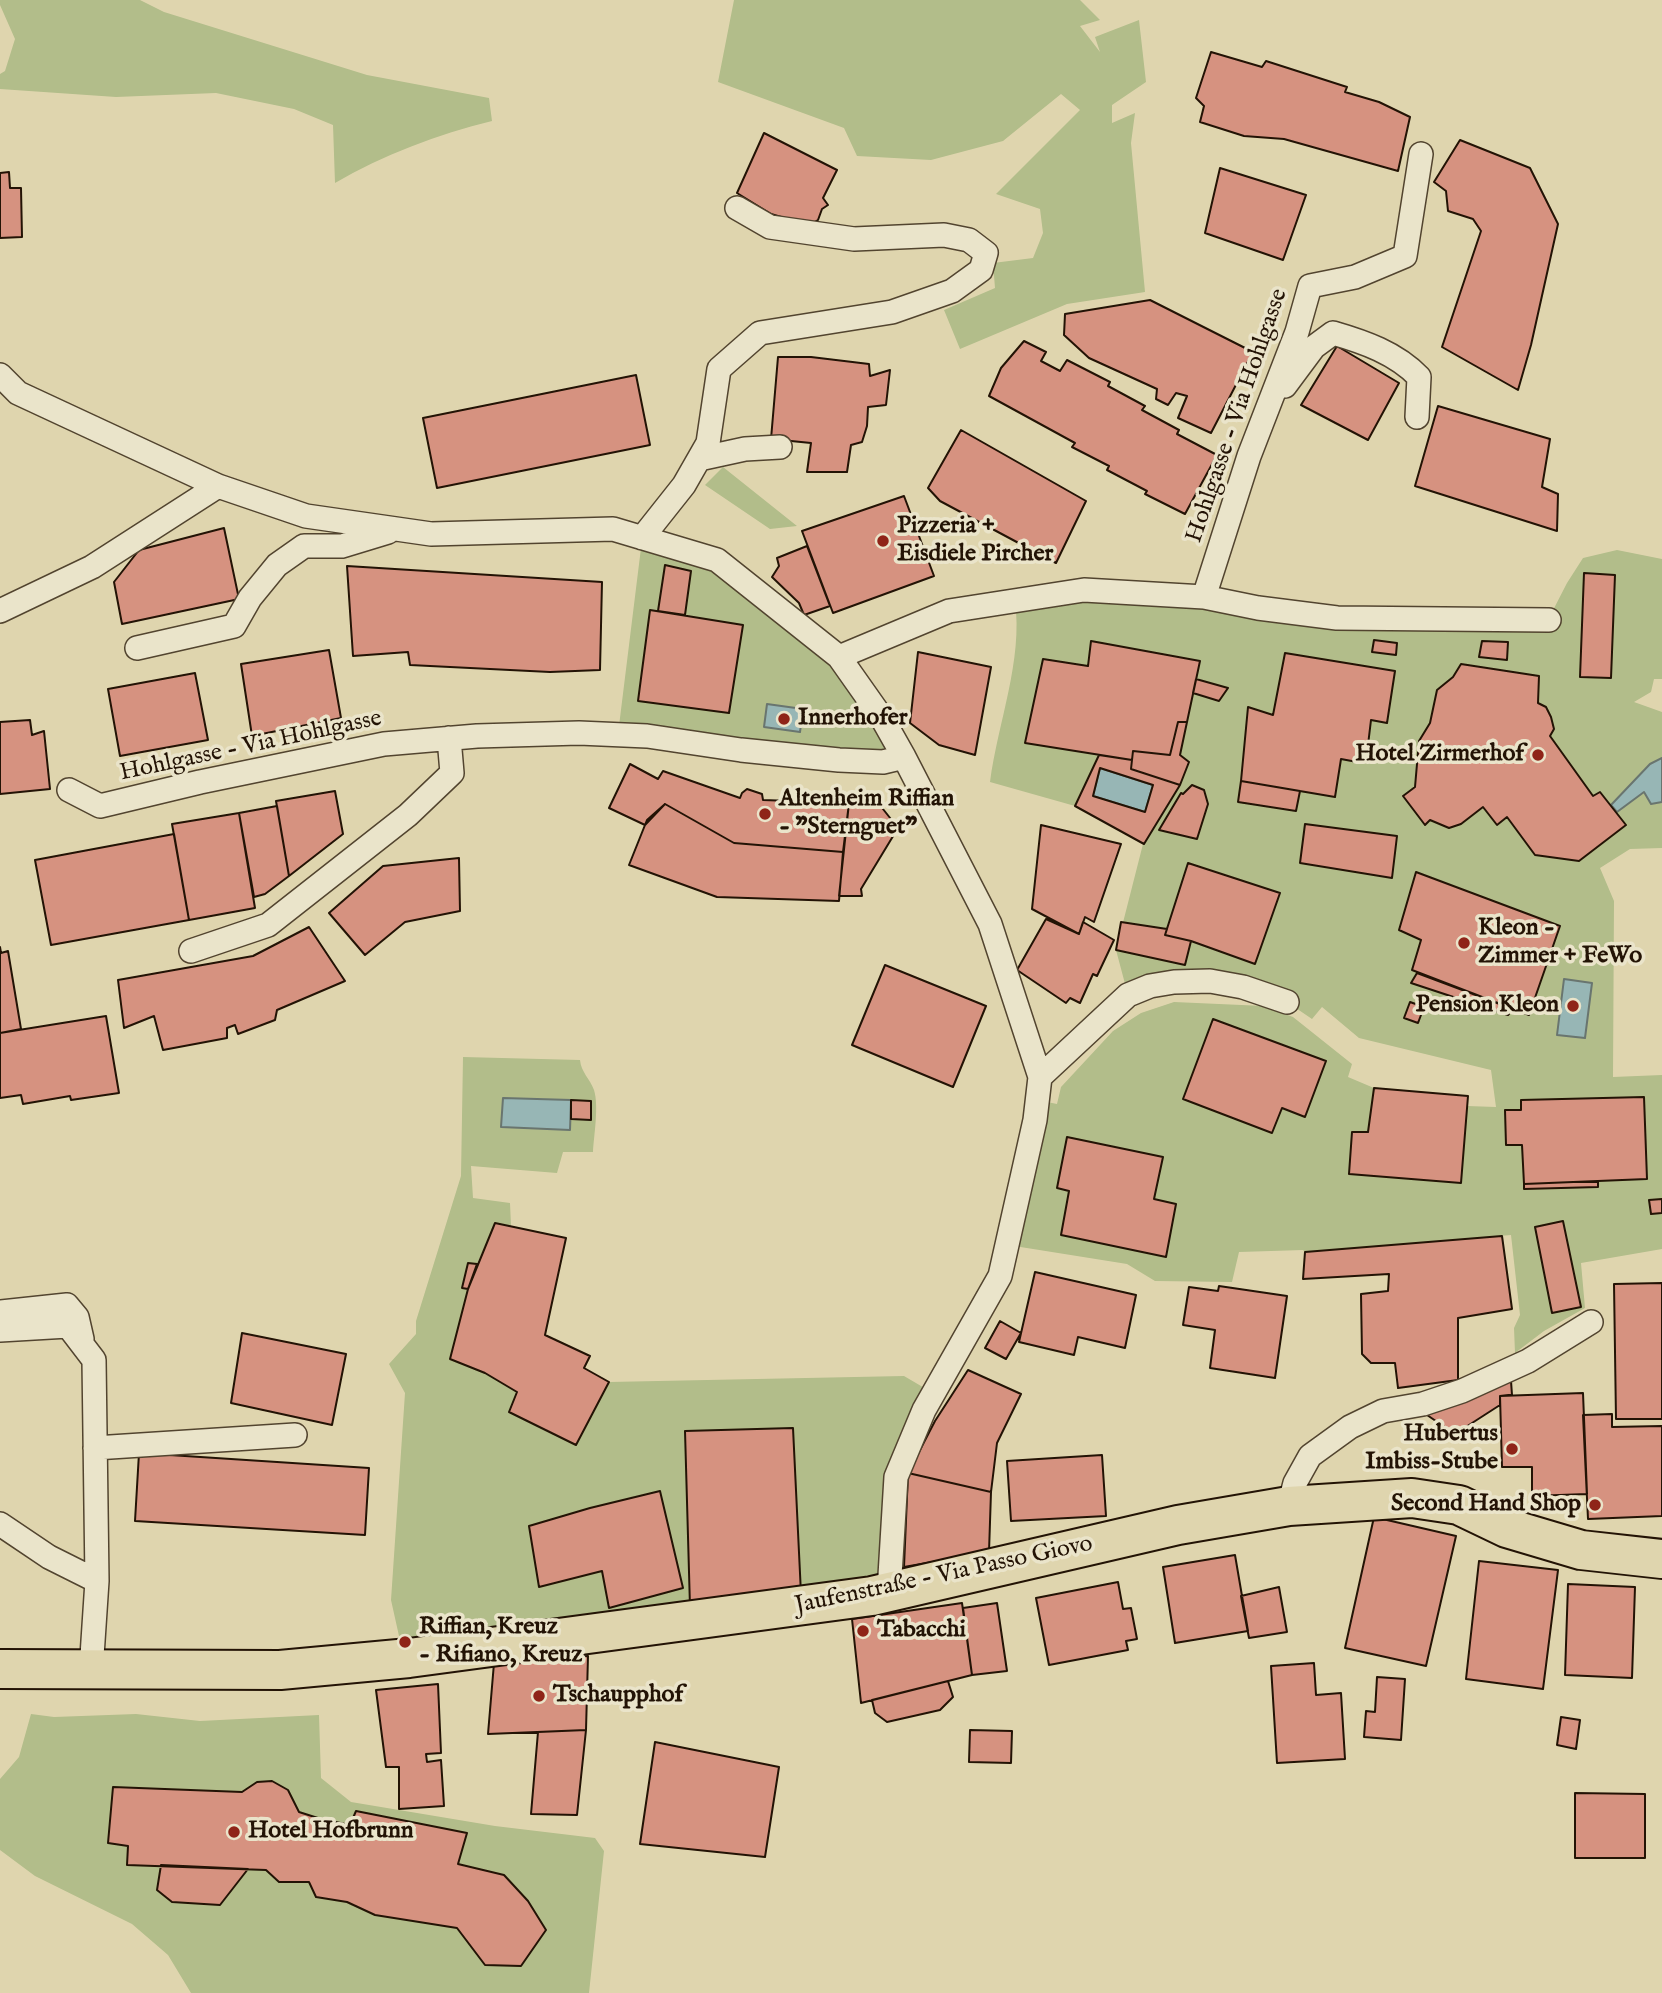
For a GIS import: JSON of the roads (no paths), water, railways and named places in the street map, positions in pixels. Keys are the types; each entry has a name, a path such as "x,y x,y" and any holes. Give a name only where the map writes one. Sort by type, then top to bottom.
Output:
{"main road":[{"name":"Jaufenstraße - Via Passo Giovo","path":"0,1669 280,1670 387,1661 808,1606 889,1591 1178,1525 1289,1506 1412,1498 1460,1505 1507,1528 1581,1550 1662,1559"}],"lane":[{"name":"Hohlgasse - Via Hohlgasse","path":"1205,597 1249,456 1297,332 1310,286 1355,277 1405,256 1421,153"},
{"path":"642,538 684,485 708,443 719,369 760,333 892,312 952,291 981,270 986,253 969,240 944,235 854,239 770,227 737,208"},
{"path":"1266,411 1314,347 1333,333 1367,343 1410,367 1419,377 1417,416"},
{"path":"0,375 18,393 218,486 306,516 431,534 613,529 717,560 839,657 882,718 990,924 1040,1077 1035,1120 1000,1276 924,1410 895,1477 889,1591"},
{"path":"699,459 745,449 780,447"},
{"path":"0,611 92,567 218,486"},
{"path":"137,648 234,626 250,598 278,565 304,546 342,546 394,530"},
{"path":"839,657 949,611 1084,590 1205,597 1258,608 1336,618 1549,621"},
{"name":"Hohlgasse - Via Hohlgasse","path":"69,790 100,806 200,782 384,744 449,738 618,734 839,760 883,762 904,757"},
{"path":"191,951 268,925 408,815 452,773 449,738"},
{"path":"1040,1077 1128,995 1150,986 1210,981 1242,987 1287,1002"},
{"path":"0,1312 66,1305 76,1317 83,1346"},
{"path":"1289,1506 1295,1483 1310,1455 1350,1427 1383,1411 1423,1404 1462,1391 1528,1361 1591,1322"},
{"path":"0,1330 68,1326 94,1360 97,1581 91,1671"},
{"path":"95,1448 295,1435"},
{"path":"0,1524 49,1557 97,1581"}],"water":[{"path":"767,704 803,709 800,732 764,727"},
{"path":"1662,758 1662,802 1651,804 1644,792 1617,812 1611,805 1650,764"},
{"path":"1100,768 1153,785 1145,812 1093,796"},
{"path":"1564,979 1592,983 1585,1038 1557,1035"},
{"path":"503,1098 571,1100 570,1130 501,1127"}],"place":[{"name":"Pizzeria + Eisdiele Pircher","path":"883,541"},
{"name":"Innerhofer","path":"784,719"},
{"name":"Hotel Zirmerhof","path":"1538,755"},
{"name":"Altenheim Riffian - \"Sternguet\"","path":"765,814"},
{"name":"Kleon - Zimmer + FeWo","path":"1464,943"},
{"name":"Pension Kleon","path":"1573,1006"},
{"name":"Hubertus Imbiss-Stube","path":"1512,1449"},
{"name":"Second Hand Shop","path":"1595,1505"},
{"name":"Tabacchi","path":"863,1631"},
{"name":"Riffian, Kreuz - Rifiano, Kreuz","path":"405,1642"},
{"name":"Tschaupphof","path":"539,1696"},
{"name":"Hotel Hofbrunn","path":"234,1832"}]}
